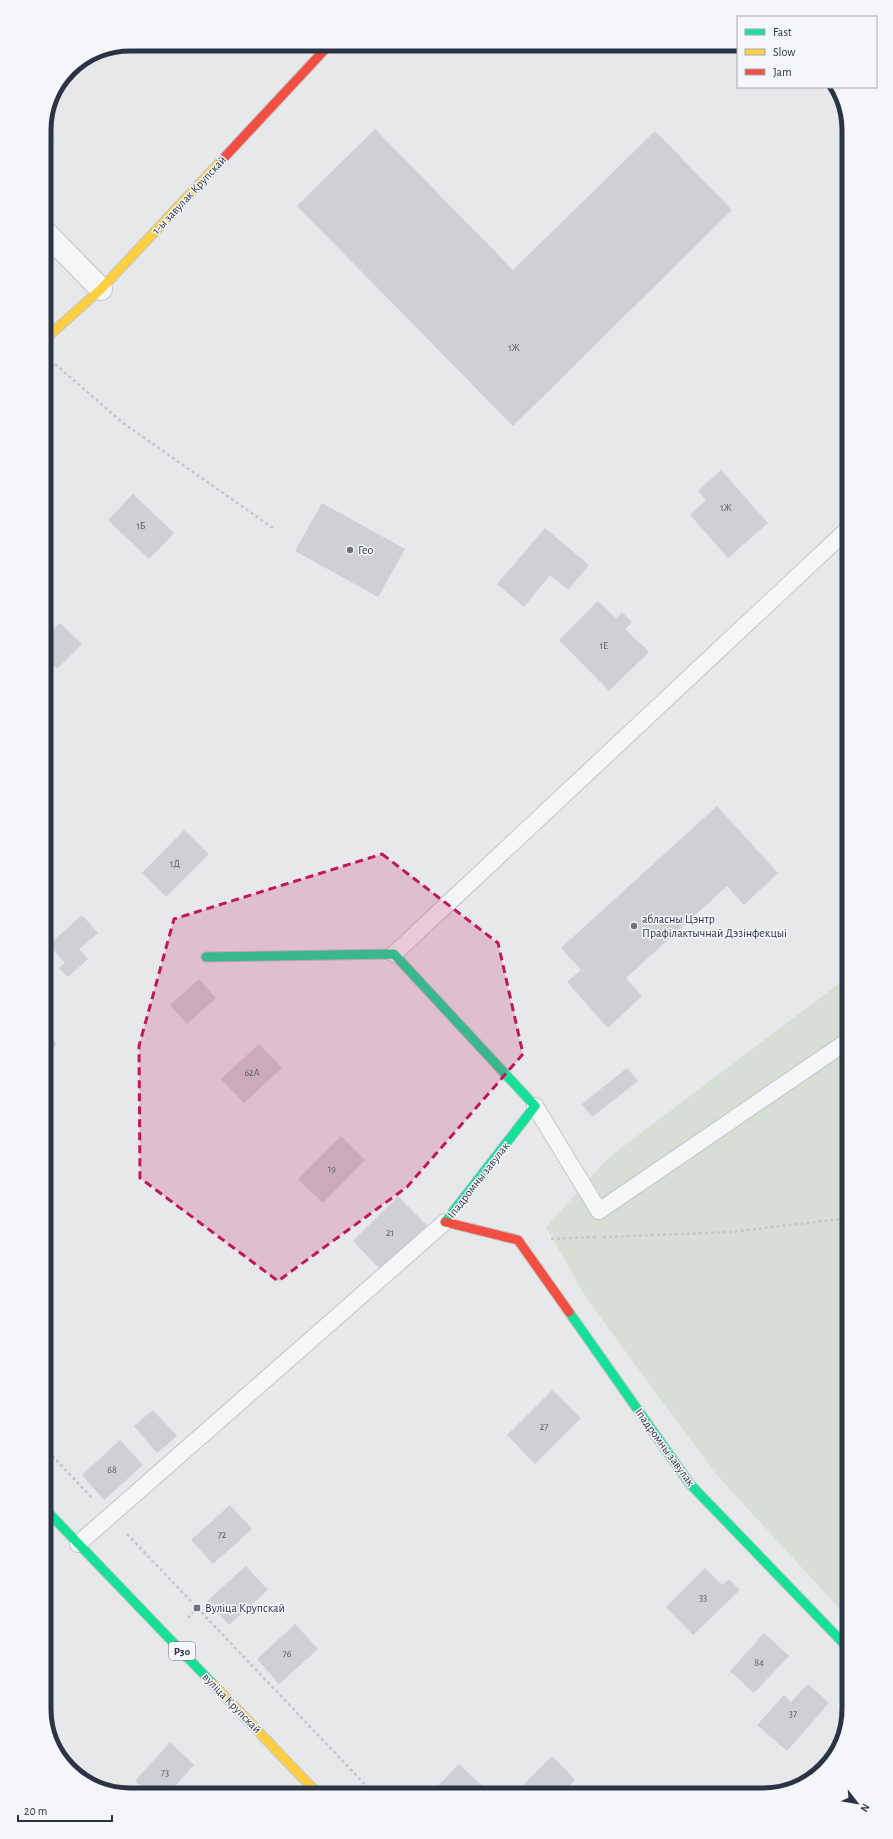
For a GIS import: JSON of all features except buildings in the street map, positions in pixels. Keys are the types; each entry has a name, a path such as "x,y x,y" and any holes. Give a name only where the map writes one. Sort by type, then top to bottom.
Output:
{"street":[{"name":"1-ы завулак Крупскай","path":"51,334 101,289 323,51"},
{"path":"51,238 101,289"},
{"path":"206,957 394,954 535,1106"},
{"name":"Іпадромны завулак","path":"535,1106 445,1222 518,1240 690,1484 842,1642"},
{"name":"вуліца Крупскай","path":"51,1515 312,1788"}],"lane":[{"path":"394,954 842,535"},
{"path":"535,1106 599,1211 842,1045"},
{"path":"78,1544 445,1222"}],"path":[{"path":"51,361 123,423 273,528"},
{"path":"518,1240 732,1232 842,1219"},
{"path":"51,1454 368,1788"}],"highlighted area":[{"path":"382,854 498,943 523,1054 407,1187 278,1281 140,1178 139,1046 174,919"}],"shaded area":[{"path":"842,981 842,1611 715,1473 587,1299 546,1227 608,1158"}],"traffic: fast":[{"path":"206,957 394,954 535,1106 445,1222"},
{"path":"569,1312 690,1484 842,1642"},
{"path":"51,1515 213,1684"}],"traffic: slow":[{"path":"51,334 101,289 221,161"},
{"path":"213,1684 312,1788"}],"traffic: jam":[{"path":"221,161 323,51"},
{"path":"445,1222 518,1240 569,1312"}],"place":[{"name":"Гео","path":"350,550"},
{"name":"абласны Цэнтр Прафілактычнай Дэзінфекцыі","path":"634,926"},
{"name":"Вуліца Крупскай","path":"197,1608"}]}
